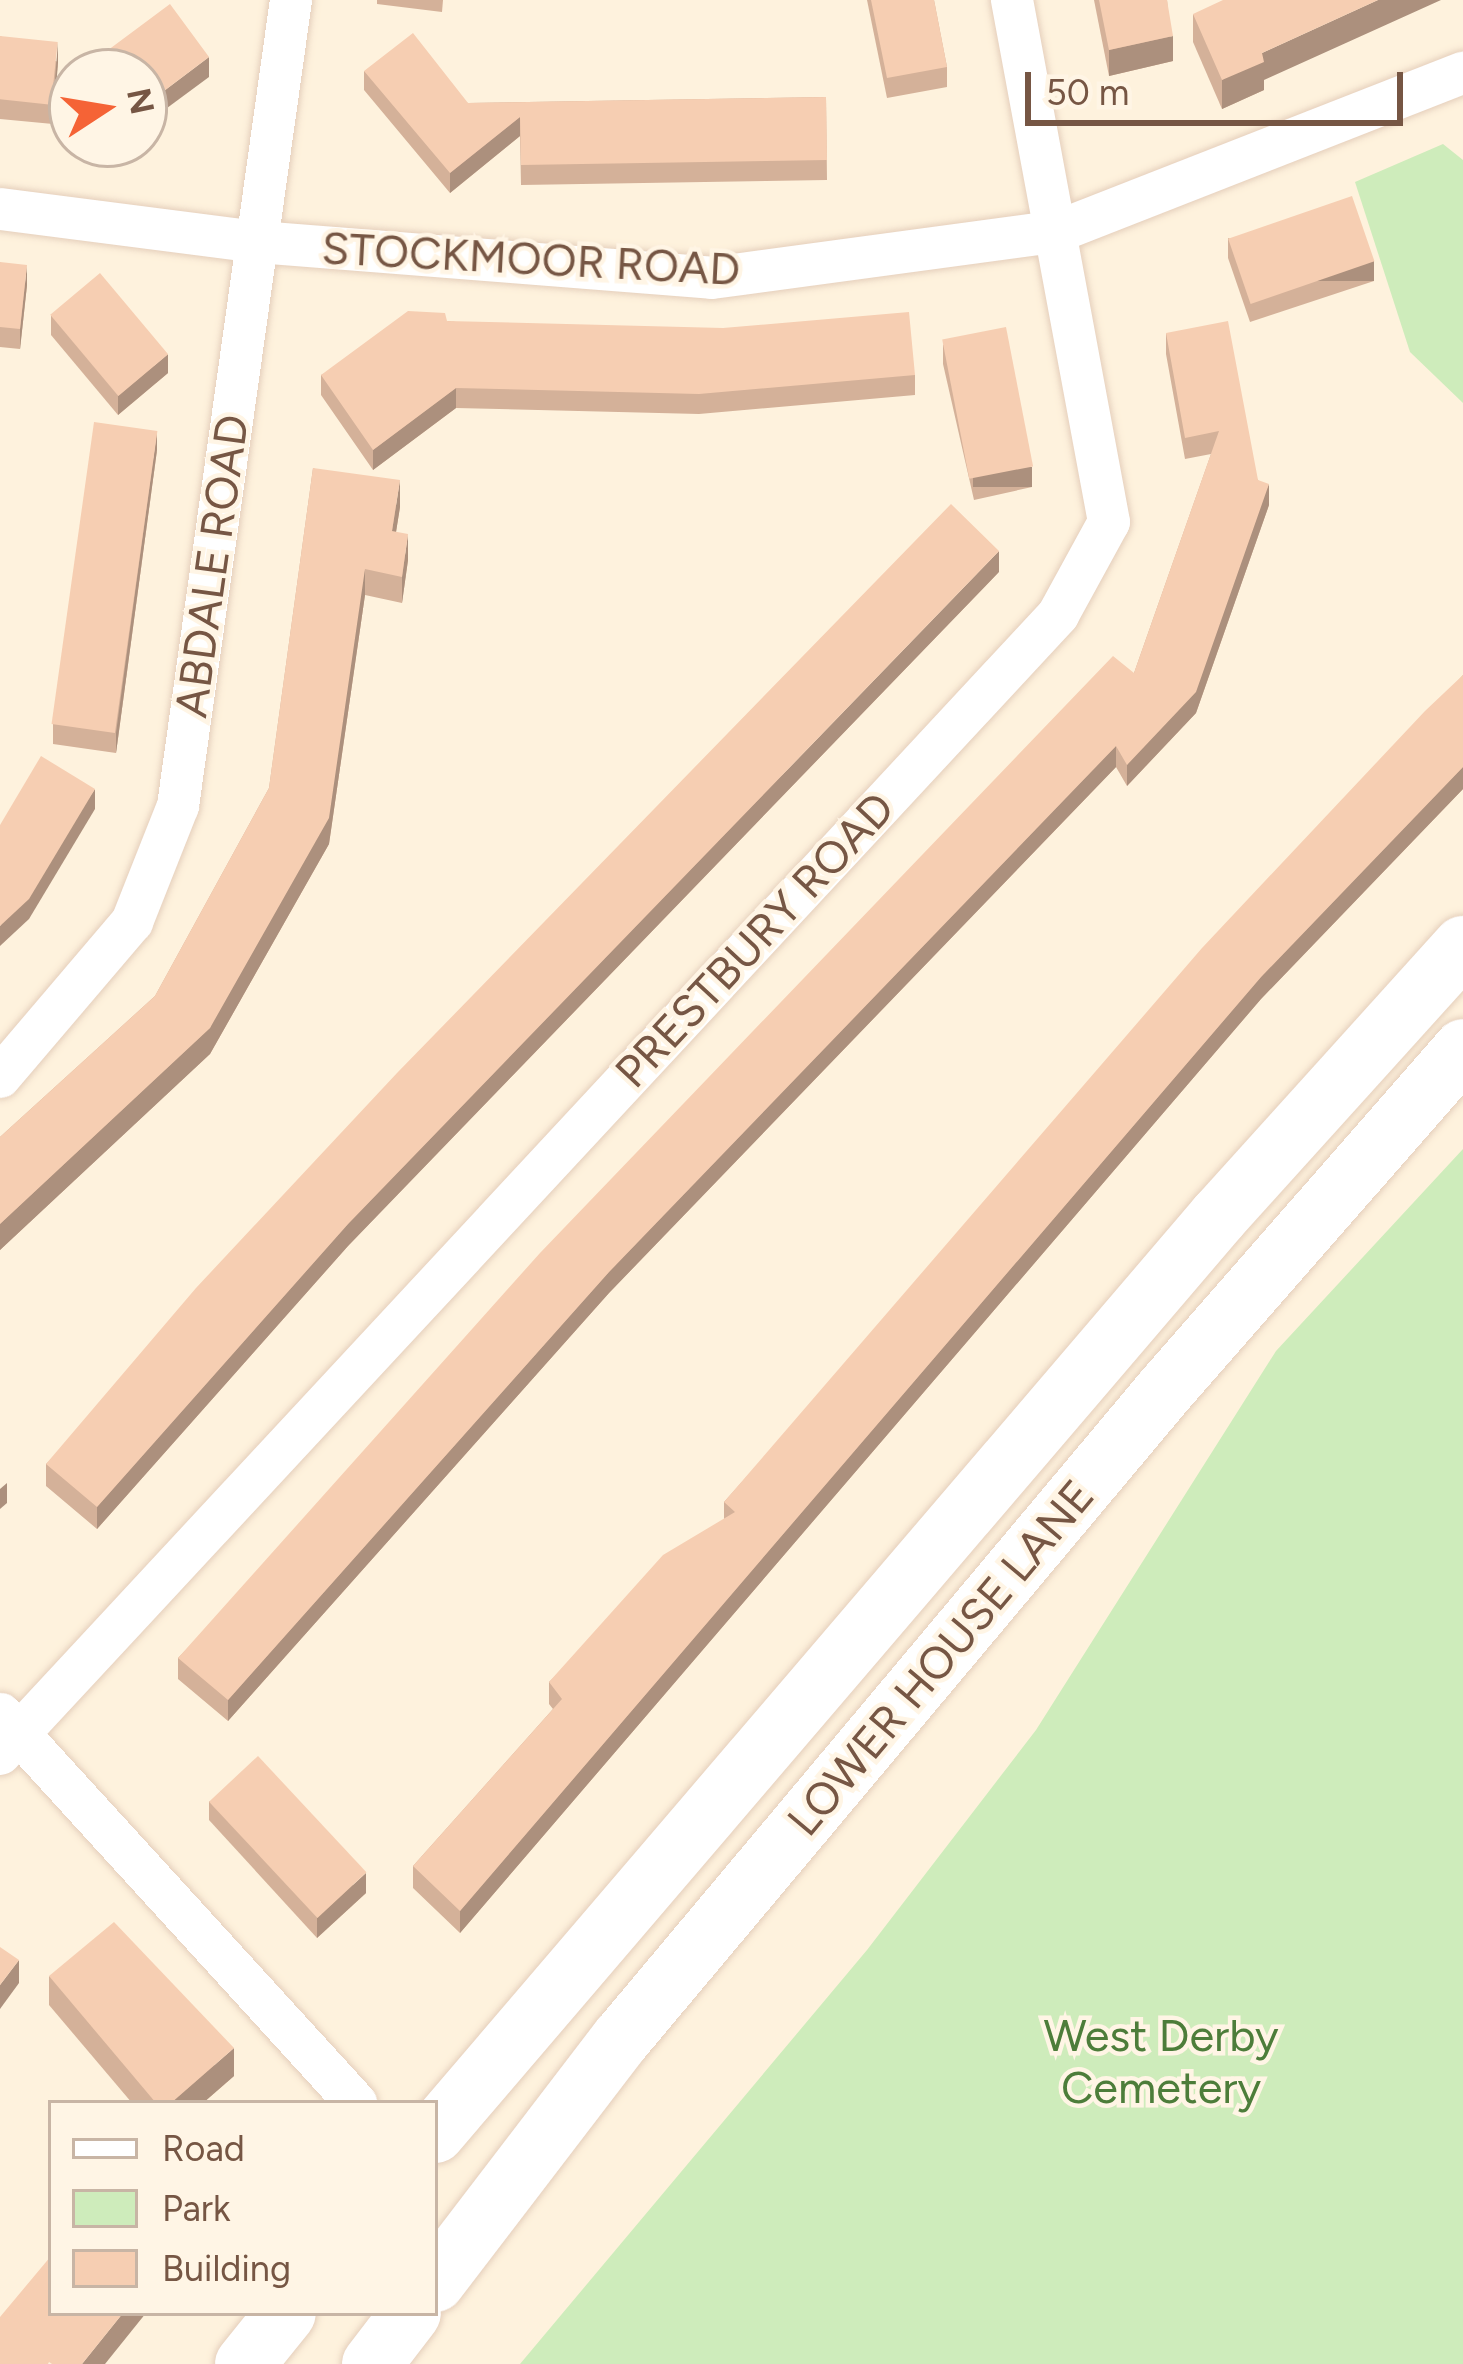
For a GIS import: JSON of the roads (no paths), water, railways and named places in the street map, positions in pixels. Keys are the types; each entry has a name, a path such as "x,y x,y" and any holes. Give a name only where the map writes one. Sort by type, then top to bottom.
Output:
{"street":[{"name":"ABDALE ROAD","path":"0,1077 132,922 178,806 291,0"},
{"name":"PRESTBURY ROAD","path":"6,1733 1058,615 1109,522 1060,231 1012,0"},
{"name":"STOCKMOOR ROAD","path":"0,209 259,242 712,278 1060,231 1463,73"},
{"name":"LOWER HOUSE LANE","path":"438,2129 1219,1216 1463,946"},
{"name":"LOWER HOUSE LANE","path":"438,2278 652,2003 1166,1390 1463,1049"},
{"path":"6,1733 353,2100"},
{"path":"244,2364 284,2316"},
{"path":"372,2364 409,2316"}],"park label":[{"name":"West Derby Cemetery","path":"1161,2062"}]}
